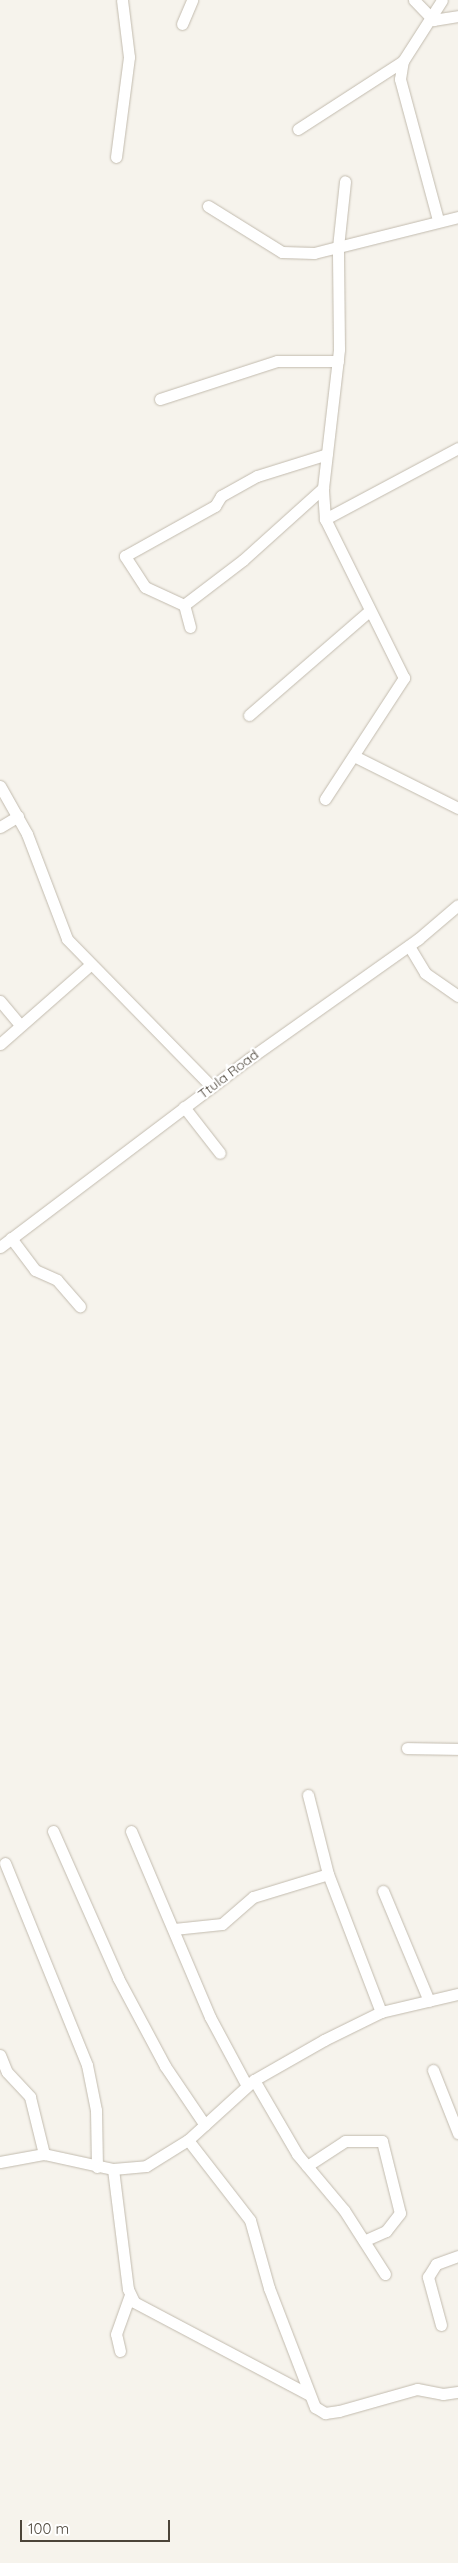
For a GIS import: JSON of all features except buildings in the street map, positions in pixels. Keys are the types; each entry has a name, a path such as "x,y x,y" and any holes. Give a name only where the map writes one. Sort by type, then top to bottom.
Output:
{"street":[{"path":"116,157 128,57 122,0"},
{"path":"182,24 192,0"},
{"path":"414,0 434,20"},
{"path":"298,129 403,61 434,20 442,0"},
{"path":"434,20 458,16"},
{"path":"403,61 400,78 438,220"},
{"path":"324,799 404,678 325,520 323,488 338,361 338,246 345,181"},
{"path":"208,206 282,252 314,253 438,220 458,217"},
{"path":"160,399 277,362 338,361"},
{"path":"325,520 458,448"},
{"path":"190,627 184,605 145,587 125,556 215,506 221,496 257,476 327,454"},
{"path":"184,605 243,560 323,488"},
{"path":"249,715 369,611"},
{"path":"354,756 458,808"},
{"path":"0,786 18,816 58,923 90,965 212,1087"},
{"path":"0,827 18,816"},
{"name":"Ttula Road","path":"0,1247 184,1107 409,946 458,905"},
{"path":"409,946 425,973 458,996"},
{"path":"0,1044 19,1024 90,965"},
{"path":"0,1001 19,1024"},
{"path":"184,1107 220,1153"},
{"path":"11,1238 35,1270 57,1280 80,1306"},
{"path":"407,1748 458,1749"},
{"path":"308,1795 328,1874 381,2012"},
{"path":"53,1831 118,1978 165,2066 205,2125"},
{"path":"131,1831 210,2017 250,2083 307,2166 364,2241 385,2274"},
{"path":"5,1863 87,2065 96,2110 97,2167"},
{"path":"174,1929 222,1924 253,1897 328,1874"},
{"path":"383,1891 429,2001"},
{"path":"0,2162 44,2154 113,2169 146,2166 188,2140 250,2083 381,2012 458,1994"},
{"path":"0,2055 7,2072 30,2097 44,2154"},
{"path":"433,2070 458,2133"},
{"path":"188,2140 250,2220 308,2394 315,2407 325,2412 417,2389 443,2394 458,2392"},
{"path":"307,2166 345,2141 382,2141 400,2213 386,2231 364,2241"},
{"path":"113,2169 130,2295 116,2334 120,2351"},
{"path":"441,2325 428,2277 440,2261 458,2256"},
{"path":"130,2295 140,2307 308,2394"}]}
